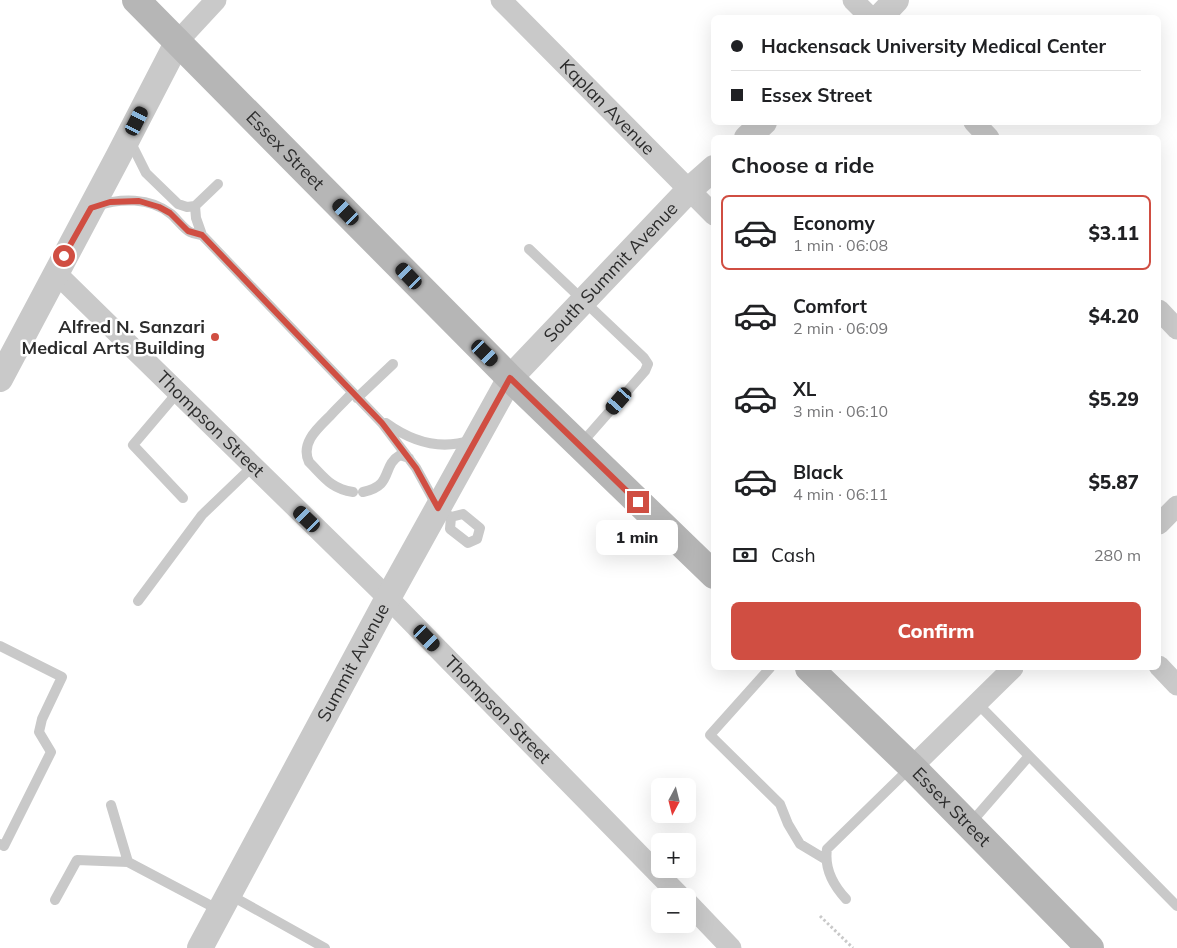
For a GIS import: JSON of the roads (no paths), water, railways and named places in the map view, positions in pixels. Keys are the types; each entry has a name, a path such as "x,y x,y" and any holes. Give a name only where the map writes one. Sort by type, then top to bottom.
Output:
{"main road":[{"name":"Essex Street","path":"136,0 510,378 711,572"},
{"name":"Essex Street","path":"811,670 912,767 1090,948"}],"street":[{"path":"0,378 178,42 216,0"},
{"name":"Kaplan Avenue","path":"501,0 711,212"},
{"path":"853,0 867,15"},
{"path":"882,15 896,0"},
{"path":"751,135 761,125"},
{"path":"977,125 986,135"},
{"name":"South Summit Avenue","path":"510,378 689,190 711,171"},
{"name":"Thompson Street","path":"56,273 388,598 672,888"},
{"path":"1161,312 1177,329"},
{"name":"Summit Avenue","path":"200,948 388,598 444,513 476,438 510,378"},
{"path":"1161,522 1177,506"},
{"path":"1161,668 1177,685"},
{"path":"912,767 1011,670"},
{"path":"696,911 731,948"}],"lane":[{"path":"128,137 146,173 178,204 187,207 195,206 218,184"},
{"path":"91,208 110,202 139,201 159,207 170,213 188,231 202,235"},
{"path":"195,206 196,218 202,235 354,396 382,423 416,468 444,513 450,529 468,543 479,541 480,528 463,514 444,513"},
{"path":"529,249 644,358 648,364 645,371 579,445"},
{"path":"393,364 313,433 306,451 309,462 333,486 358,492 377,488 386,479 396,456 400,455 408,458"},
{"path":"178,392 132,445 183,498"},
{"path":"371,413 409,437 434,445 463,443 476,438"},
{"path":"138,602 202,515 253,466"},
{"path":"0,646 62,677 42,719 39,732 51,752 4,846 0,844"},
{"path":"768,670 710,735 780,804 788,824 800,844 825,860"},
{"path":"977,703 1177,906"},
{"path":"969,825 1029,756"},
{"path":"846,899 837,890 828,872 825,860 827,849 912,767"},
{"path":"111,805 128,862"},
{"path":"55,900 77,860 128,862 224,902 325,948"}],"place":[{"name":"Alfred N. Sanzari Medical Arts Building","path":"215,337"}]}
